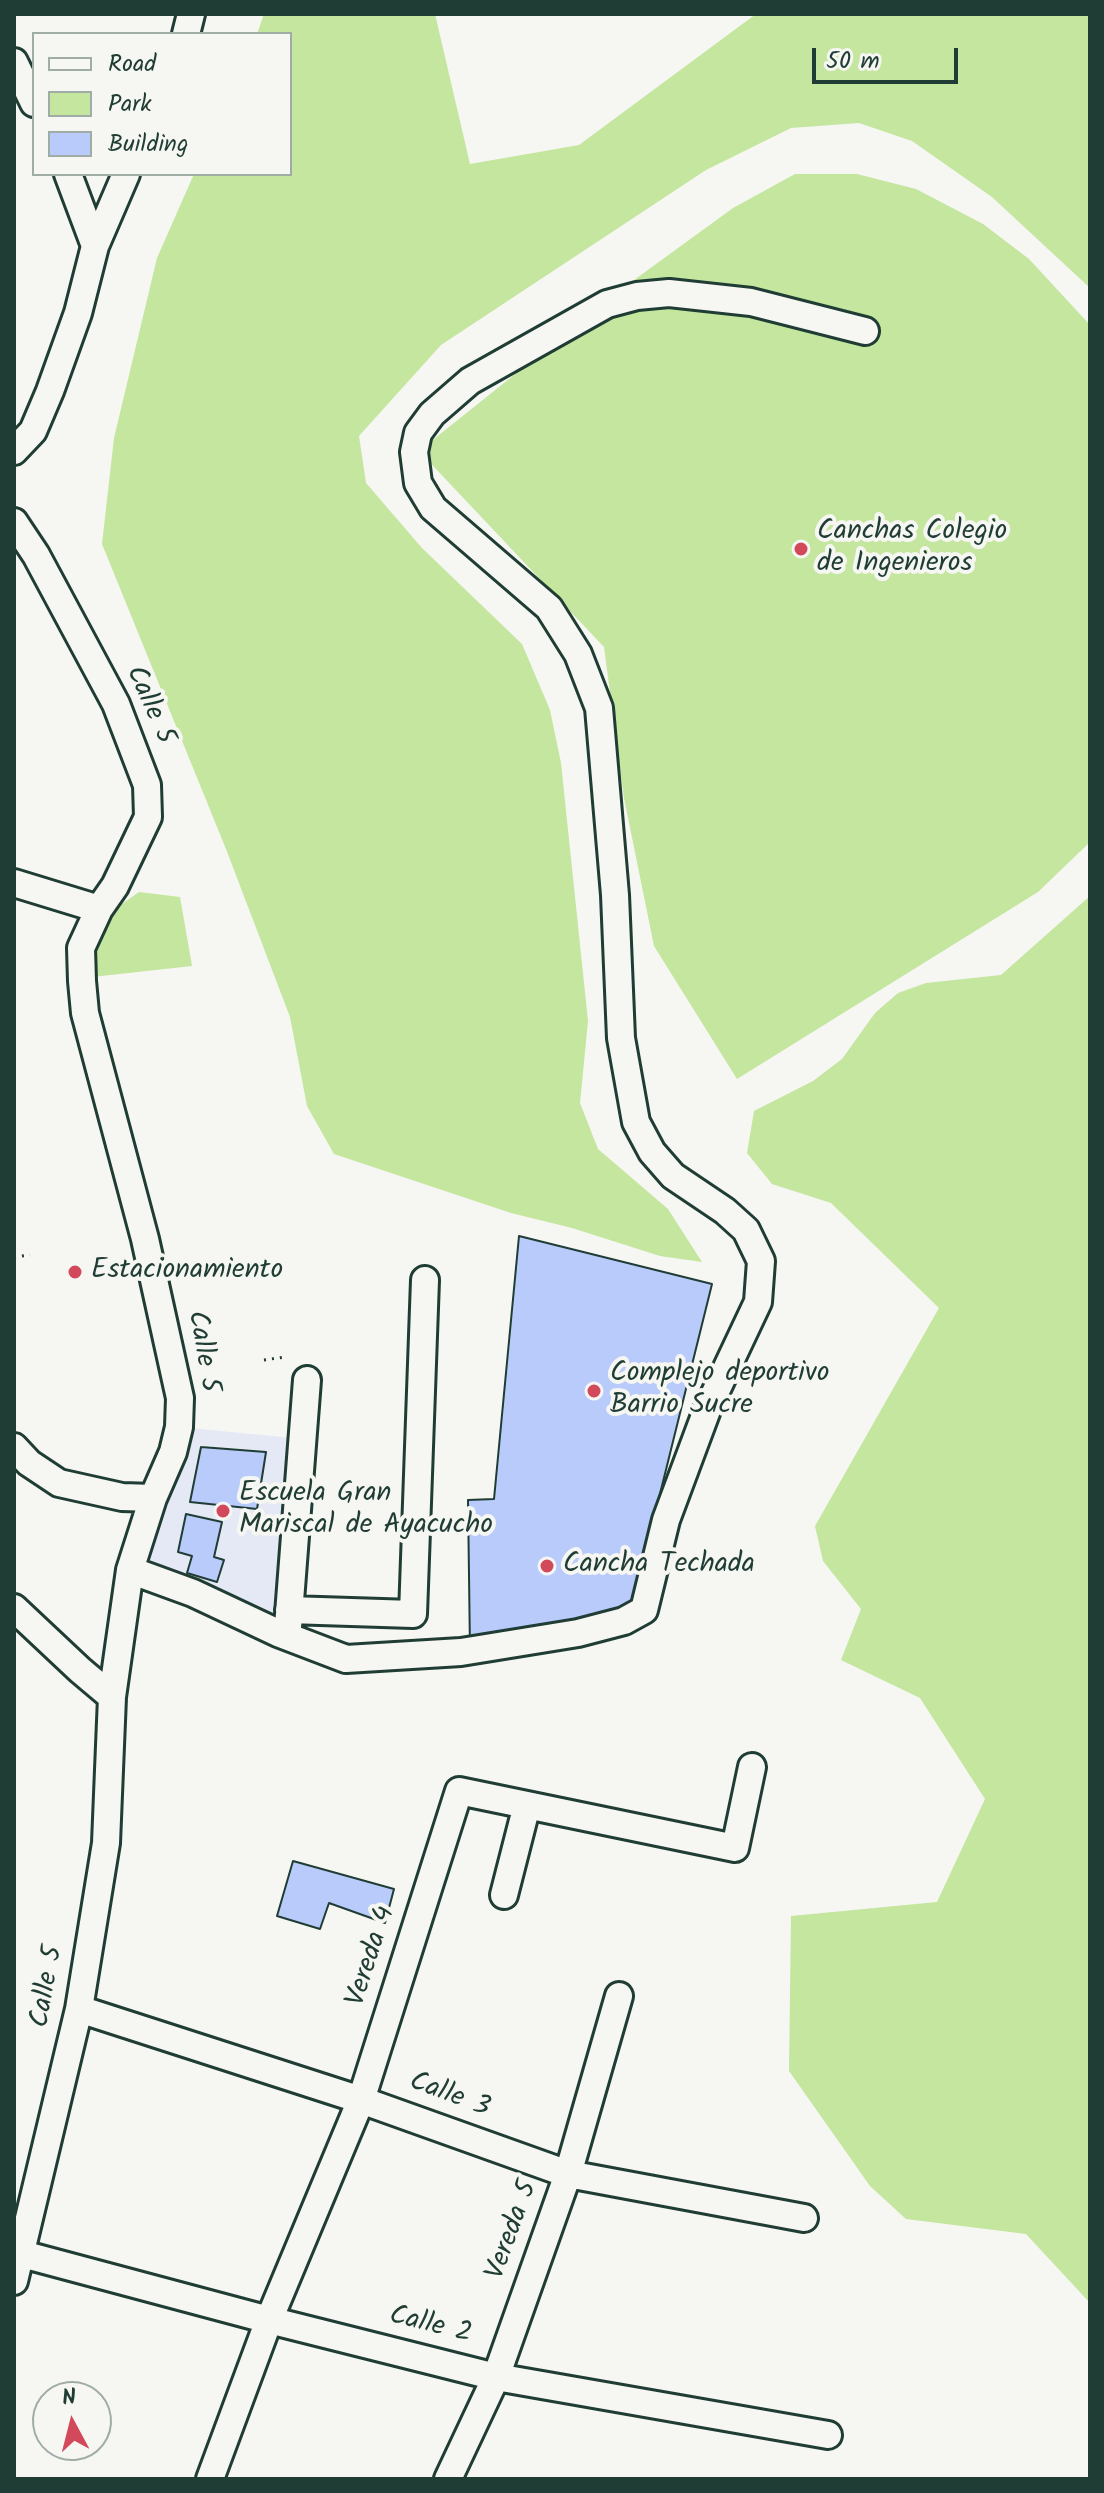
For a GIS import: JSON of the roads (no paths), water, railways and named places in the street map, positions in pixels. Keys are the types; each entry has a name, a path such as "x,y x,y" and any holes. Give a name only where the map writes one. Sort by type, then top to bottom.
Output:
{"street":[{"path":"14,62 32,99"},
{"path":"69,176 95,246"},
{"path":"14,451 33,431 50,391 78,313 95,246 125,176"},
{"path":"130,1570 193,1593 287,1637 346,1659 461,1652 578,1633 629,1619 644,1610 666,1520 702,1424 758,1302 761,1261 746,1230 702,1194 673,1176 652,1152 636,1122 621,1038 615,895 599,708 578,654 549,608 433,508 418,483 414,452 418,433 432,414 470,381 607,304 637,296 669,293 751,302 865,331"},
{"name":"Calle 5","path":"14,522 36,555 116,704 147,785 148,817 81,948 85,1013 145,1239 180,1398 179,1427 173,1452 153,1498 130,1570 112,1697 106,1843 79,2009 14,2281"},
{"path":"14,883 99,909"},
{"path":"289,1610 413,1614 425,1280"},
{"path":"287,1637 307,1380"},
{"path":"14,1447 29,1463 59,1483 122,1497 153,1498"},
{"path":"14,1608 112,1697"},
{"name":"Vereda 4","path":"210,2479 269,2320 361,2100 459,1791 735,1848 752,1767"},
{"path":"504,1895 527,1805"},
{"name":"Vereda 5","path":"448,2479 496,2377 568,2174 619,1996"},
{"name":"Calle 3","path":"79,2009 361,2100 568,2174 804,2218"},
{"name":"Calle 2","path":"22,2254 496,2377 828,2435"}],"place":[{"name":"Canchas Colegio de Ingenieros","path":"801,549"},
{"name":"Estacionamiento","path":"75,1272"},
{"name":"Complejo deportivo Barrio Sucre","path":"594,1391"},
{"name":"Escuela Gran Mariscal de Ayacucho","path":"223,1511"},
{"name":"Cancha Techada","path":"547,1566"}]}
